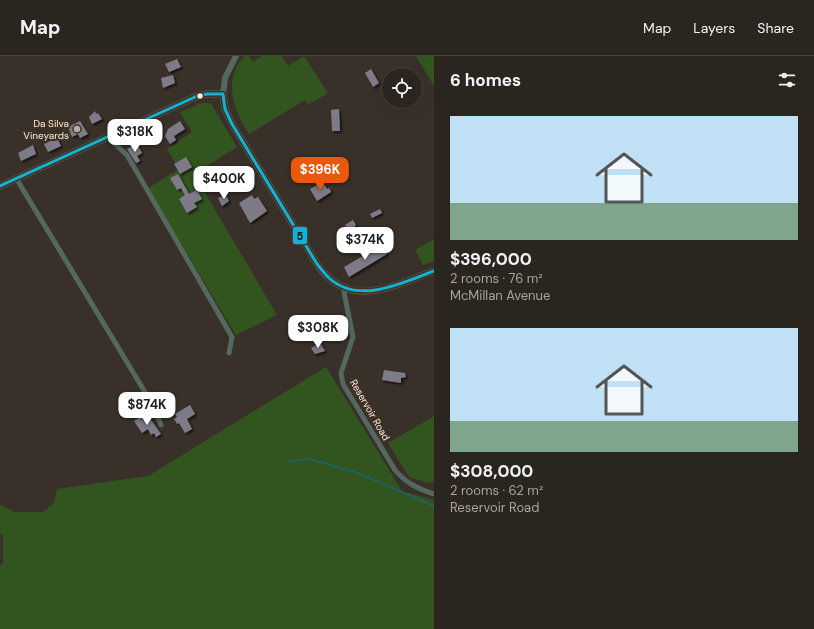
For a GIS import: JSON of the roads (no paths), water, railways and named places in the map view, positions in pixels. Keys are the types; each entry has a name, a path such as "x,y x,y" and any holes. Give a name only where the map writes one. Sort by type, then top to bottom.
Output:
{"main road":[{"path":"0,186 195,97 207,94 223,94 225,108 232,124 317,264 328,277 343,287 357,292 370,292 434,271"}],"street":[{"path":"223,94 225,78 236,56"},
{"path":"108,137 127,156 225,323 232,337 230,353"},
{"path":"16,178 154,407 160,424"},
{"name":"Reservoir Road","path":"343,287 353,338 341,373 343,384 395,470 403,479 417,489 434,494"}],"waterway":[{"path":"287,462 310,459 358,473 434,506"}],"place":[{"name":"Da Silva Vineyards","path":"77,129"}]}
